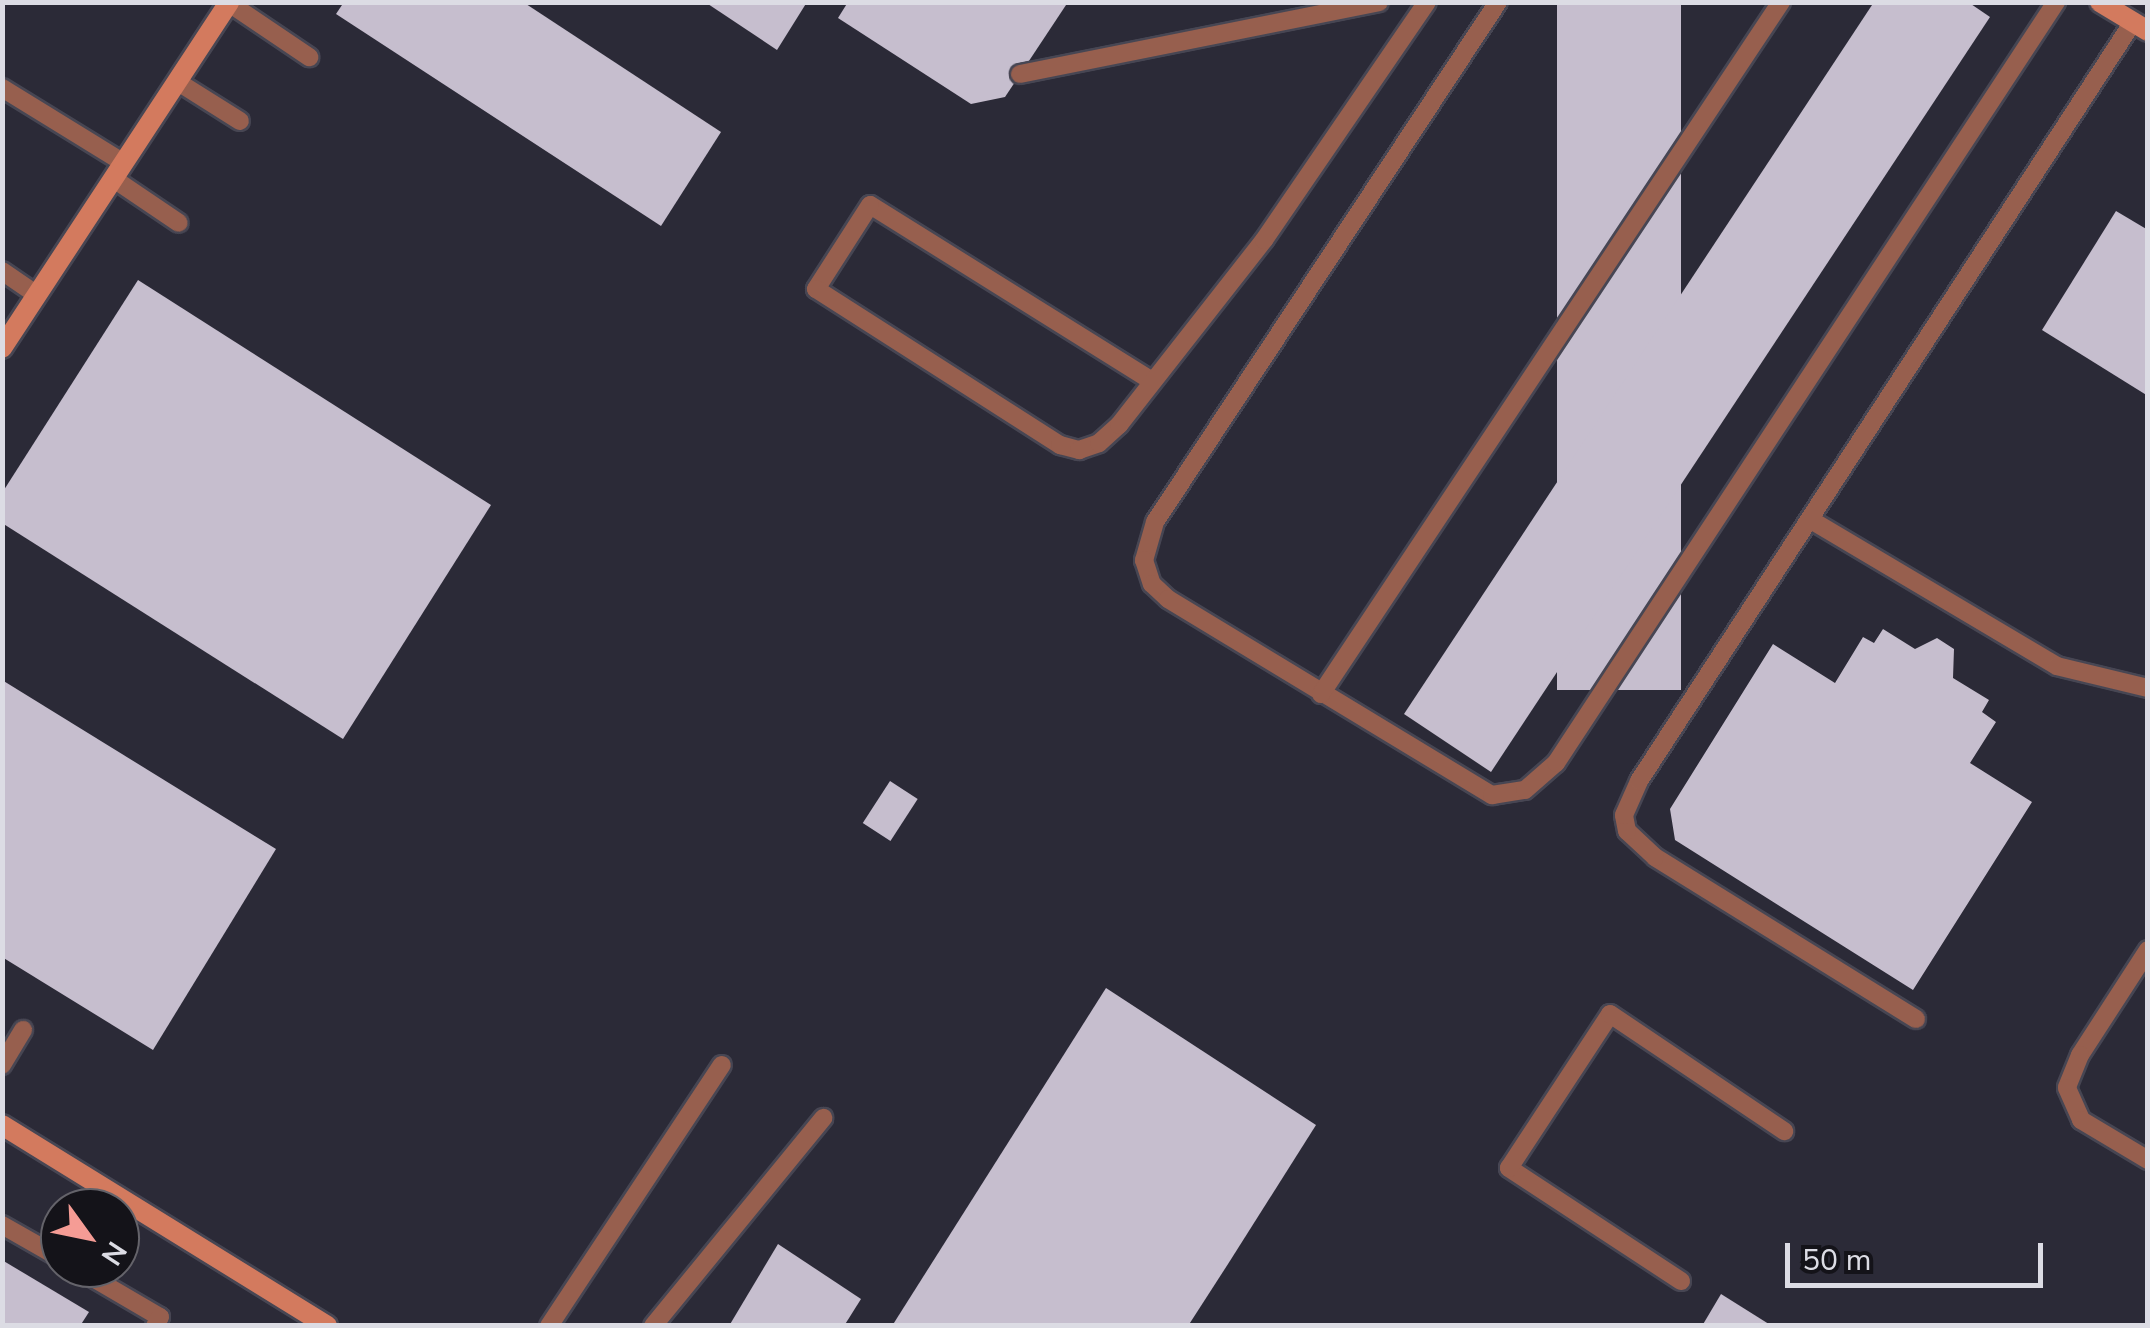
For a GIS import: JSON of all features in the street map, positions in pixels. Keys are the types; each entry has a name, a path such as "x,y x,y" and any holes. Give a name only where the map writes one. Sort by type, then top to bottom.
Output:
{"street":[{"path":"2100,2 2140,27"},
{"path":"2,348 229,3"},
{"path":"3,1127 327,1326"}],"lane":[{"path":"1020,74 1379,2"},
{"path":"1152,381 870,204 816,290 1060,445 1078,450 1098,443 1152,381 1264,240 1427,2"},
{"path":"1498,2 1147,536 1144,560 1160,592 1481,793 1512,794 1538,782 2056,2"},
{"path":"1321,694 1781,2"},
{"path":"229,3 309,56"},
{"path":"1916,1019 1655,857 1627,831 1624,815 1639,781 2140,27"},
{"path":"178,82 240,120"},
{"path":"2,88 119,171 180,223"},
{"path":"2,271 38,294"},
{"path":"1811,520 2056,666 2148,688"},
{"path":"2148,950 2080,1055 2067,1088 2081,1120 2148,1160"},
{"path":"1682,1282 1508,1168 1610,1014 1784,1131"},
{"path":"2,1064 23,1030"},
{"path":"549,1326 722,1065"},
{"path":"653,1326 823,1118"},
{"path":"2,1225 40,1247"},
{"path":"107,1288 158,1321"}],"building":[{"path":"344,2 523,2 721,132 661,226 336,14"},
{"path":"705,2 807,2 777,50"},
{"path":"848,2 1068,2 1005,97 971,104 838,18"},
{"path":"1557,2 1681,2 1681,690 1557,690"},
{"path":"1874,2 1968,2 1990,17 1491,772 1404,714"},
{"path":"2116,211 2148,230 2148,396 2042,330"},
{"path":"138,280 491,505 343,739 2,523 2,493"},
{"path":"1883,629 1915,649 1937,638 1954,649 1953,678 1989,700 1982,712 1996,722 1970,763 2032,802 1913,990 1675,840 1670,809 1773,644 1835,683 1863,637 1874,643"},
{"path":"2,680 276,849 153,1050 2,957"},
{"path":"890,781 918,799 890,841 863,823"},
{"path":"1106,988 1316,1125 1228,1264 1188,1326 892,1326"},
{"path":"778,1244 861,1299 844,1326 729,1326"},
{"path":"2,1260 40,1283 40,1288 49,1288 89,1312 80,1326 2,1326"},
{"path":"1721,1294 1772,1326 1702,1326"}]}
